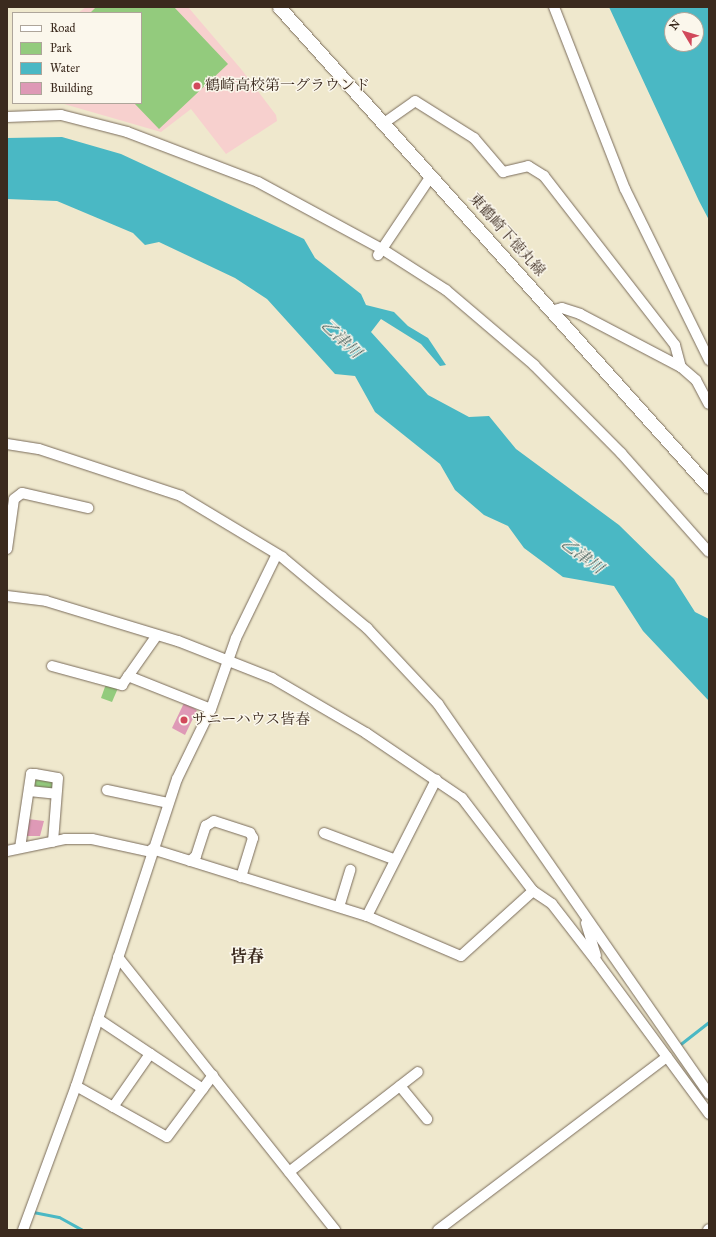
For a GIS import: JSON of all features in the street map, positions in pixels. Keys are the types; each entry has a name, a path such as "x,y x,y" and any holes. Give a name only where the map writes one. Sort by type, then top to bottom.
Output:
{"street":[{"name":"東鶴崎下徳丸線","path":"278,7 554,310 709,487"},
{"path":"554,7 625,188 709,360"},
{"path":"384,123 416,102 474,138 503,172 528,166 544,176 675,345 681,367"},
{"path":"7,118 61,115 127,132 258,182 446,290 534,365 621,453 709,552"},
{"path":"380,252 431,176"},
{"path":"554,310 562,308 580,314 681,367 696,380 709,404"},
{"path":"7,444 112,472 217,510 277,554 367,628 438,704 709,1094"},
{"path":"7,549 14,498 22,493 88,508"},
{"path":"23,1230 76,1086 168,803 211,709 230,661 236,638 277,554"},
{"path":"7,596 46,601 157,635 230,661 304,695 462,798 533,891 552,904 597,962 709,1114"},
{"path":"52,666 122,685 157,635"},
{"path":"128,676 211,709"},
{"path":"20,848 31,774 55,775 56,794 53,842"},
{"path":"367,916 394,859 436,780"},
{"path":"107,790 168,803"},
{"path":"29,791 56,794"},
{"path":"190,861 196,856 206,826 214,821 250,833 253,838 240,877"},
{"path":"324,832 394,859"},
{"path":"7,851 53,842 92,839 152,851 190,861 367,916 460,956 533,891"},
{"path":"339,907 350,870"},
{"path":"584,916 597,962"},
{"path":"118,957 214,1075 335,1230"},
{"path":"98,1019 203,1089"},
{"path":"113,1107 150,1054"},
{"path":"438,1230 667,1057"},
{"path":"289,1172 418,1072"},
{"path":"76,1086 167,1137 214,1075"},
{"path":"400,1086 427,1119"}],"shaded area":[{"name":"鶴崎高校第一グラウンド","path":"86,7 188,7 241,69 276,115 277,121 226,154 191,109 161,132 64,104 142,104 142,12 79,12"}],"green space":[{"path":"96,7 174,7 228,64 159,129 135,104 142,104 142,12 91,12"},
{"path":"106,684 118,688 112,702 101,698"},
{"path":"36,777 54,778 53,789 34,789"}],"water":[{"path":"609,7 709,7 709,220 699,201"},
{"name":"乙津川","path":"62,137 121,154 304,239 315,258 361,294 366,305 394,312 408,326 428,338 446,365 440,366 421,344 381,319 371,332 428,395 469,417 489,416 516,449 619,525 674,579 695,612 709,619 709,701 643,631 614,586 563,577 524,548 508,526 484,515 455,490 440,464 375,412 355,376 335,374 267,299 235,278 159,242 145,245 133,233 57,201 7,199 7,138"}],"building":[{"name":"サニーハウス皆春","path":"184,703 197,710 185,735 172,728"},
{"path":"28,819 44,821 40,836 26,836"}],"waterway":[{"path":"678,1046 709,1022"},
{"path":"33,1212 59,1217 82,1230"}],"place":[{"name":"鶴崎高校第一グラウンド","path":"197,86"},
{"name":"サニーハウス皆春","path":"184,720"}],"district":[{"name":"皆春","path":"247,957"}]}
